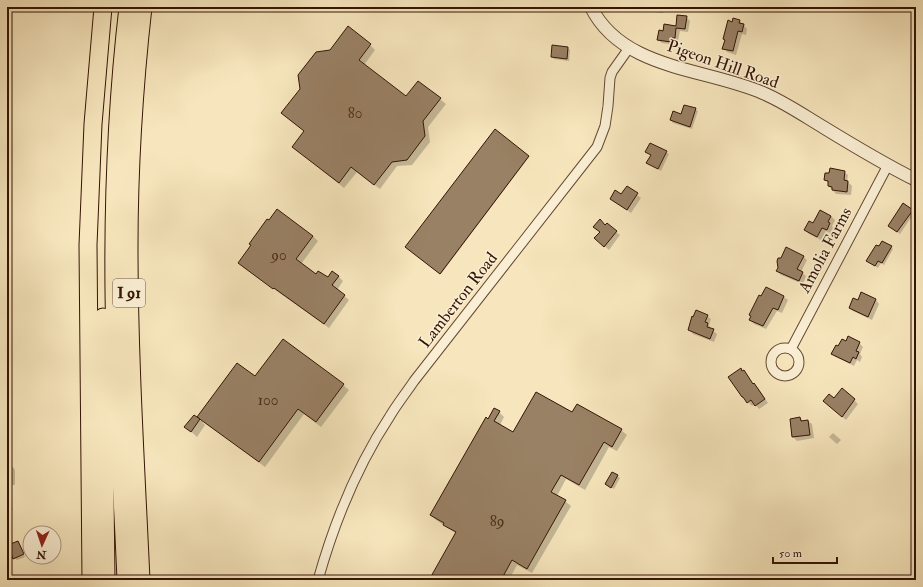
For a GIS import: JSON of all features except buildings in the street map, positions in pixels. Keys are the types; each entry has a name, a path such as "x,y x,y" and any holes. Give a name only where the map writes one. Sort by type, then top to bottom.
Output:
{"highway":[{"name":"I 91","path":"91,580 88,245 94,111 103,7"},
{"path":"106,580 103,310 104,225 108,118 119,7"},
{"path":"126,580 115,322 114,251 117,135 128,7"},
{"name":"I 91","path":"141,580 131,338 129,248 133,120 143,7"}],"street":[{"name":"Pigeon Hill Road","path":"591,7 601,24 629,48 681,69 736,83 763,93 863,152 916,180"},
{"name":"Lamberton Road","path":"318,580 326,552 344,503 368,452 389,416 414,381 597,147 605,126 610,78 612,72 629,48"},
{"name":"Amolia Farms","path":"791,349 888,165"}]}
